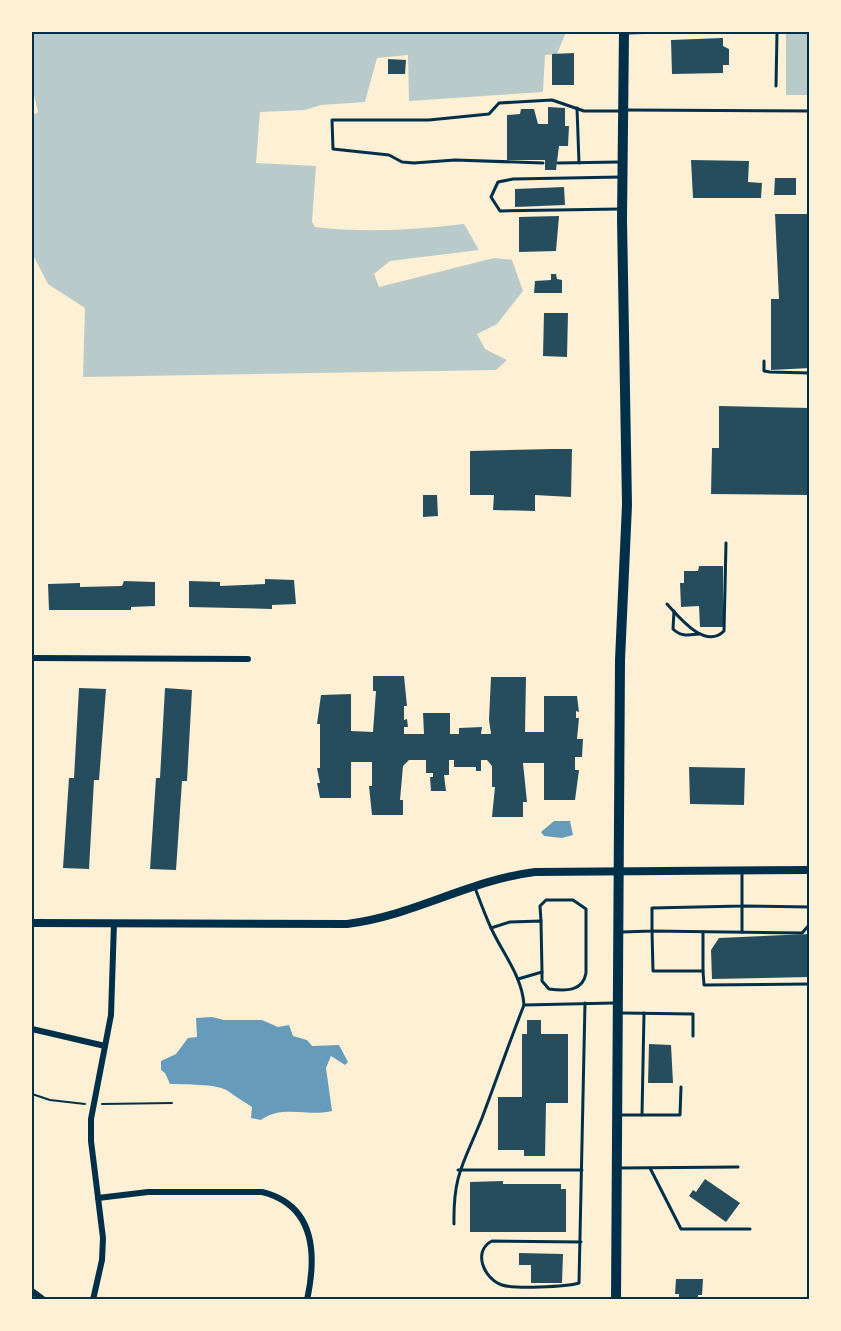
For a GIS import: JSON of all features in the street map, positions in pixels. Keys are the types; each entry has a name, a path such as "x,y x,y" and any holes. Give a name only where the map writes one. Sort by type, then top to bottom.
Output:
{"main road":[{"path":"616,1299 620,660 627,505 622,209 624,32"}],"street":[{"path":"32,658 248,659"},
{"path":"32,923 347,924 398,915 475,886 535,872 810,870"},
{"path":"93,1299 102,1260 103,1238 91,1141 91,1119 114,990 114,923"},
{"path":"32,1029 105,1046"},
{"path":"98,1198 147,1192 262,1192 275,1196 296,1209 308,1231 310,1286 307,1299"},
{"path":"32,1291 44,1299"}],"lane":[{"path":"624,32 663,32"},
{"path":"777,32 777,86"},
{"path":"543,164 456,160 414,164 402,162 389,155 333,149 333,120 449,118 489,114 499,103 552,100 596,112 623,110 810,111"},
{"path":"577,108 579,163"},
{"path":"558,163 623,162"},
{"path":"622,209 500,211 491,196 498,182 513,179 623,177"},
{"path":"764,361 764,371 810,373"},
{"path":"674,611 673,629 677,633 685,636 699,634 714,636 724,631 726,543"},
{"path":"668,604 699,634"},
{"path":"742,871 742,932"},
{"path":"454,1224 454,1195 458,1170 481,1119 524,1005 523,991 491,928 475,886"},
{"path":"546,900 573,900 586,909 586,973 583,982 578,987 568,990 549,989 542,981 541,921 540,906 546,900"},
{"path":"704,971 653,971 652,908 810,907"},
{"path":"491,928 510,922 541,921"},
{"path":"620,932 802,933 810,924"},
{"path":"703,932 704,985 810,984"},
{"path":"518,979 542,972"},
{"path":"524,1005 585,1003 644,1013 693,1014 693,1036"},
{"path":"581,1242 492,1241 485,1244 481,1253 481,1263 489,1275 502,1285 566,1287 579,1283 581,1242 585,1003"},
{"path":"642,1115 644,1013"},
{"path":"618,1115 680,1115 681,1087"},
{"path":"617,1168 738,1167"},
{"path":"650,1168 681,1229 750,1229"},
{"path":"458,1170 582,1170"}],"shaded area":[{"path":"32,32 566,32 557,54 545,55 543,92 409,101 408,55 377,58 365,102 321,105 305,110 260,112 256,163 316,166 312,222 315,227 390,230 464,224 479,250 390,261 374,274 379,287 494,258 512,260 523,291 497,324 477,334 485,349 507,360 496,370 83,377 85,308 48,284 32,257 32,116 38,112 32,86"},
{"path":"786,32 809,32 809,95 786,95"}],"water":[{"path":"554,821 570,821 573,835 562,838 544,836 541,832"},
{"path":"212,1017 224,1020 262,1020 278,1027 289,1025 293,1036 307,1040 312,1046 339,1045 348,1062 345,1065 331,1056 326,1068 332,1111 277,1113 261,1120 251,1118 252,1107 223,1088 170,1084 161,1070 161,1061 176,1054 188,1038 197,1037 196,1018"}],"building":[{"path":"723,38 723,46 729,49 729,65 723,65 723,73 672,74 671,40"},
{"path":"574,53 574,85 552,85 552,54"},
{"path":"388,59 406,60 405,74 388,74"},
{"path":"548,107 565,108 565,126 569,126 568,146 559,146 556,170 545,170 545,160 507,160 507,115 520,114 521,109 534,109 538,124 548,124"},
{"path":"691,160 749,161 748,182 762,183 761,198 693,198"},
{"path":"775,178 796,178 796,195 774,195"},
{"path":"564,187 565,205 515,207 515,189"},
{"path":"775,214 810,214 810,368 771,370 771,299 779,299"},
{"path":"559,216 556,251 519,252 519,217"},
{"path":"551,274 556,274 557,279 562,280 562,293 534,293 535,281 551,280"},
{"path":"544,313 568,313 567,357 543,356"},
{"path":"719,406 810,408 810,495 711,494 712,448 719,448"},
{"path":"572,449 571,497 535,495 535,511 493,510 494,495 470,495 470,451"},
{"path":"423,495 437,495 438,516 423,517"},
{"path":"699,566 723,566 723,627 700,627 699,606 681,607 680,583 684,583 684,571 698,571"},
{"path":"265,579 294,580 296,604 272,605 272,609 189,607 189,581 220,582 220,586 265,584"},
{"path":"124,581 155,582 155,606 131,607 131,610 49,610 48,584 80,583 80,587 122,586"},
{"path":"373,676 404,676 407,706 404,706 404,720 407,719 408,727 404,727 404,734 424,734 423,713 450,713 450,734 459,734 459,728 482,727 481,734 491,734 489,720 491,677 526,677 525,732 544,732 544,696 577,696 579,712 576,711 576,718 579,718 577,739 583,739 582,757 575,757 575,770 579,770 575,800 544,800 544,763 523,763 527,802 523,802 523,817 492,817 495,787 492,787 492,766 487,760 481,760 481,771 476,771 476,767 454,767 454,760 449,760 449,775 444,775 446,791 431,791 430,777 433,777 433,773 426,773 426,760 409,760 403,766 400,800 403,800 403,815 372,815 369,786 372,786 372,762 351,762 351,798 320,798 317,768 320,768 320,724 317,724 321,695 351,694 351,731 373,732 376,691 373,691"},
{"path":"79,688 106,689 99,780 94,780 89,869 63,868 69,778 74,778"},
{"path":"165,688 192,690 187,781 182,781 176,870 150,869 156,778 160,778"},
{"path":"689,767 745,768 744,805 690,804"},
{"path":"810,934 810,977 712,979 711,950 719,938"},
{"path":"527,1020 541,1020 541,1034 568,1034 568,1103 546,1103 545,1156 524,1156 524,1150 498,1150 498,1097 522,1097 522,1034 527,1034"},
{"path":"649,1044 671,1045 673,1083 648,1083"},
{"path":"705,1179 740,1203 726,1222 689,1196 693,1190 696,1192"},
{"path":"503,1181 503,1184 561,1184 561,1189 566,1189 566,1232 470,1232 470,1182"},
{"path":"519,1253 563,1254 562,1283 531,1283 531,1265 519,1265"},
{"path":"676,1279 703,1279 702,1295 698,1295 698,1300 679,1300 679,1294 675,1294"}]}
